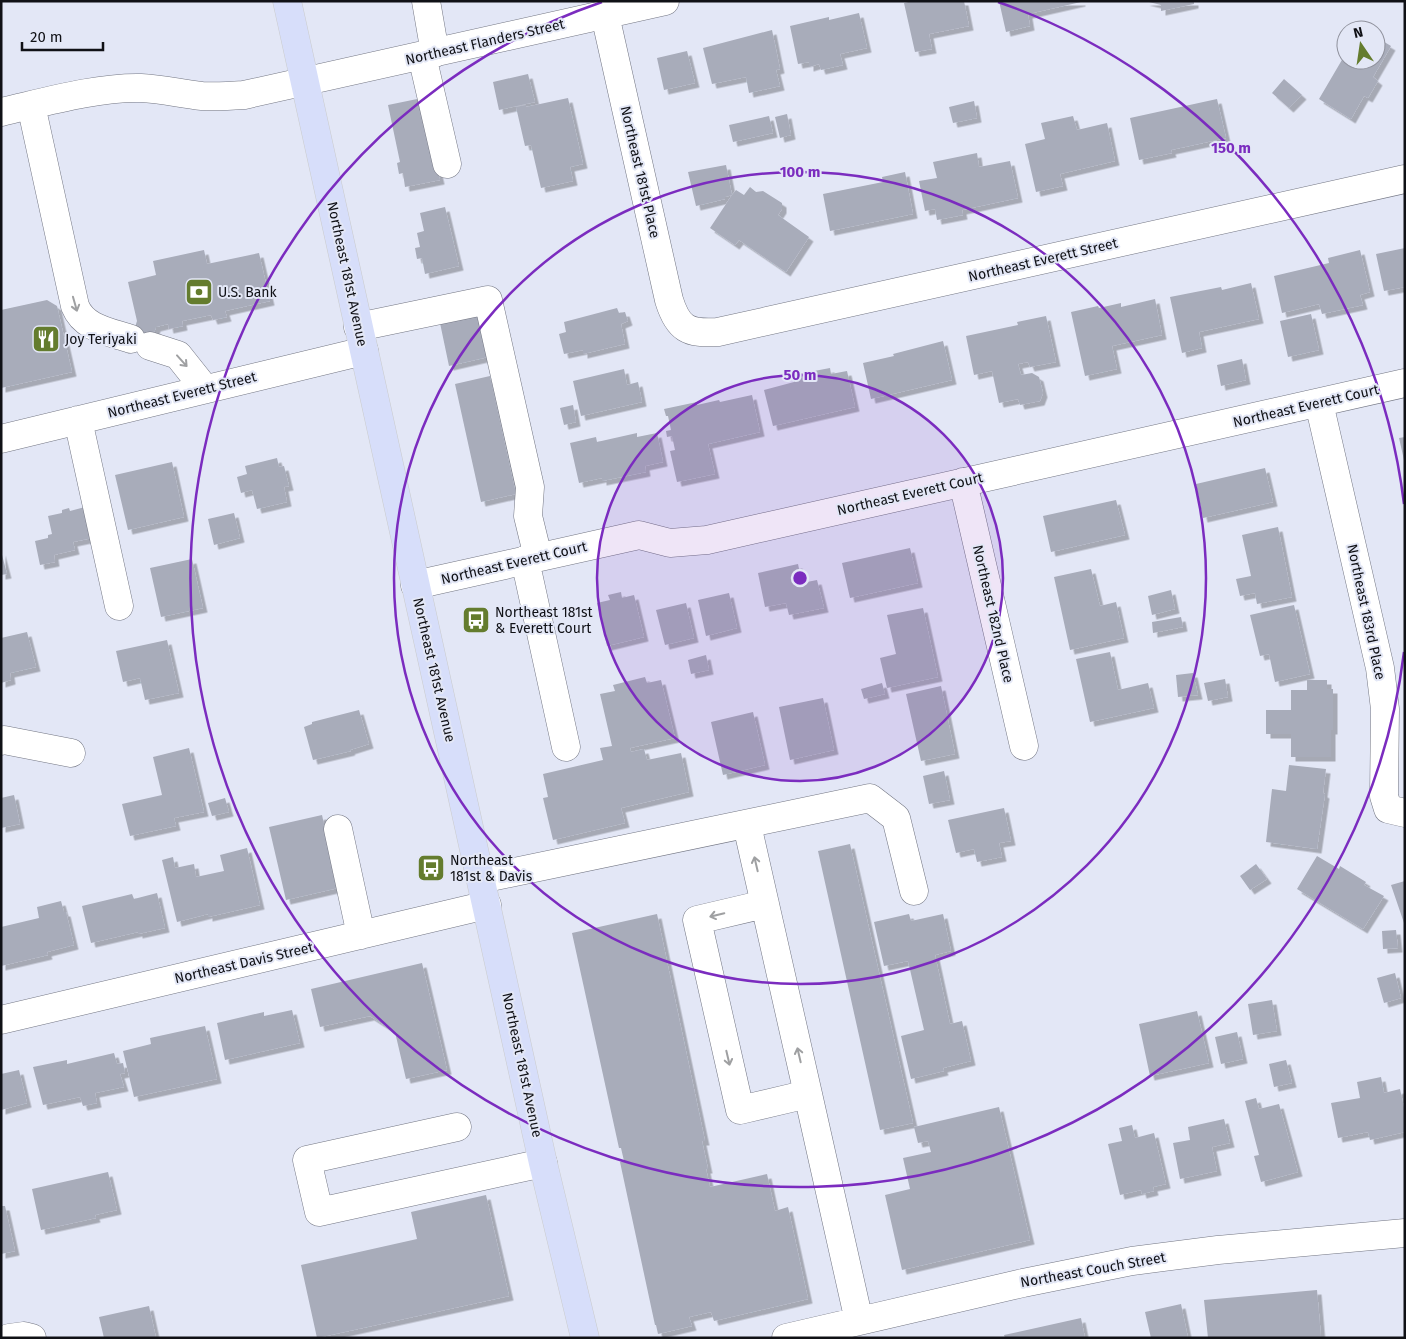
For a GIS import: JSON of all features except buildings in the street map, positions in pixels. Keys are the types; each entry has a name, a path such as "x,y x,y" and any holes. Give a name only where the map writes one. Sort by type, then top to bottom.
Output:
{"main road":[{"name":"Northeast 181st Avenue","path":"287,1 543,1163 585,1338"}],"street":[{"path":"426,1 429,54 447,164"},
{"name":"Northeast Flanders Street","path":"1,112 99,91 122,88 143,88 202,96 224,97 244,95 665,1"},
{"name":"Northeast 181st Place","path":"605,15 669,300 674,316 682,325"},
{"path":"31,105 78,314 90,325 178,355 206,389"},
{"name":"Northeast Everett Street","path":"682,325 698,334 718,332 1405,179"},
{"name":"Northeast Everett Street","path":"1,438 206,389 488,300 530,487 528,516 531,559"},
{"name":"Northeast Everett Court","path":"415,585 639,535 670,543 707,540 1405,383"},
{"name":"Northeast 183rd Place","path":"1319,403 1380,668 1385,708 1384,796 1388,809 1404,813"},
{"path":"78,420 119,606"},
{"name":"Northeast 182nd Place","path":"963,482 1024,746"},
{"path":"531,559 566,747"},
{"path":"1,741 4,740 71,754"},
{"name":"Northeast Davis Street","path":"1,1020 361,935 484,892 747,825 870,798 896,818 914,891"},
{"path":"747,825 848,1271 852,1327"},
{"path":"338,829 361,935"},
{"path":"765,904 697,920 705,958 740,1110 808,1094"},
{"path":"457,1127 307,1160 319,1212 543,1163"},
{"name":"Northeast Couch Street","path":"786,1338 852,1327 1023,1282 1132,1261 1218,1250 1405,1233"}],"place":[{"name":"U.S. Bank","path":"199,292"},
{"name":"Joy Teriyaki","path":"46,339"},
{"name":"Northeast 181st & Everett Court","path":"476,620"},
{"name":"Northeast 181st & Davis","path":"431,868"}]}
